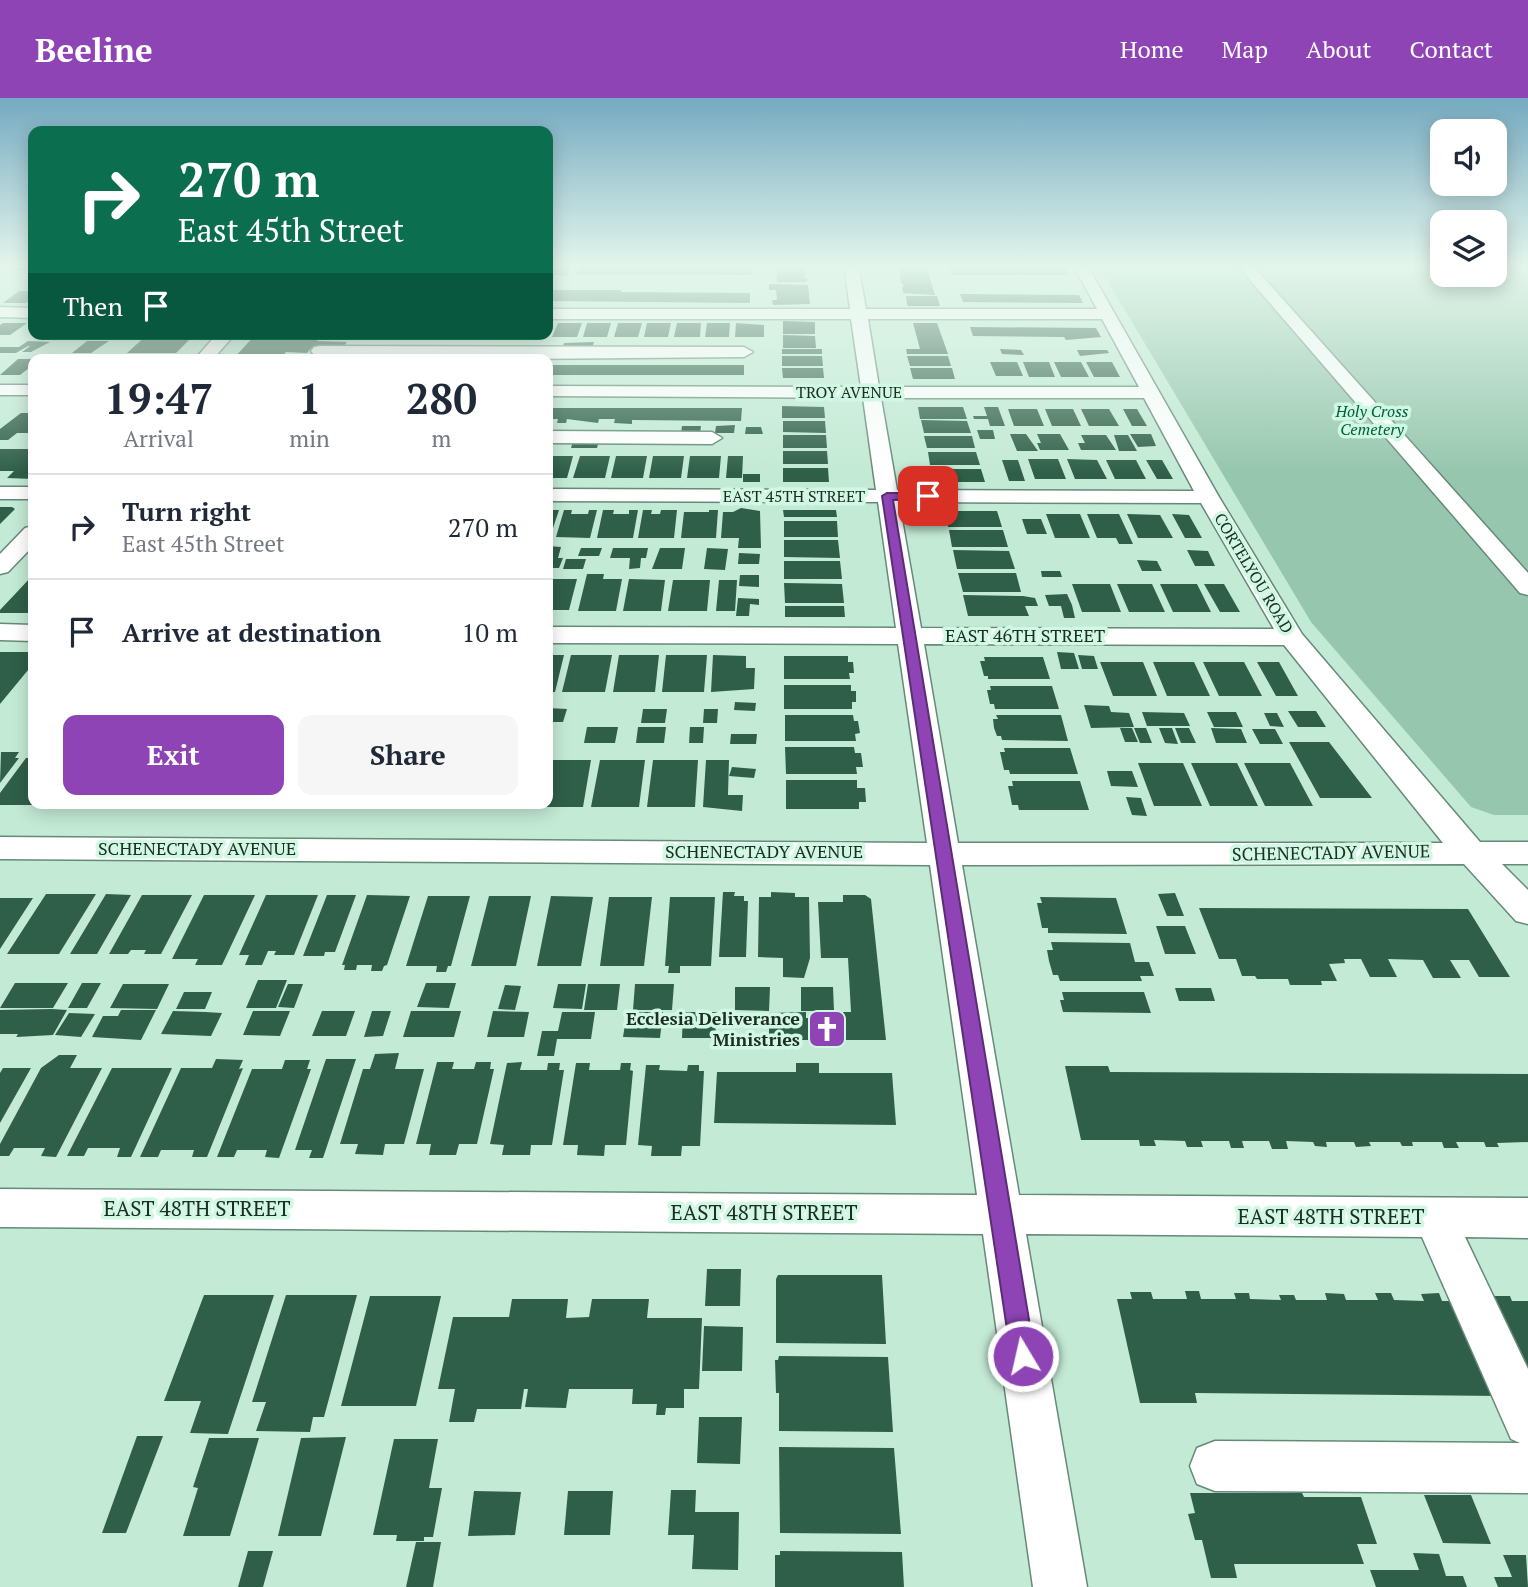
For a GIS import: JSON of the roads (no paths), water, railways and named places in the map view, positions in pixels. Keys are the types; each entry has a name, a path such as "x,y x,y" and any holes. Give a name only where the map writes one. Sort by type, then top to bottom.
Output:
{"street":[{"path":"862,334 1060,1587"},
{"name":"CORTELYOU ROAD","path":"1119,334 1208,496 1291,637 1469,852 1505,883 1528,912"},
{"path":"1305,334 1528,588"},
{"path":"208,354 221,340"},
{"path":"320,351 478,354"},
{"path":"553,355 744,352"},
{"path":"0,390 28,390"},
{"name":"TROY AVENUE","path":"553,391 1151,393"},
{"path":"553,438 712,438"},
{"path":"0,493 28,493"},
{"name":"EAST 45TH STREET","path":"553,495 1208,496"},
{"path":"0,567 28,538"},
{"path":"0,632 28,632"},
{"name":"EAST 46TH STREET","path":"553,635 1291,637"},
{"name":"SCHENECTADY AVENUE","path":"0,848 1174,855 1528,853"},
{"name":"EAST 48TH STREET","path":"0,1208 1528,1218"},
{"path":"1434,1217 1528,1422"},
{"path":"1214,1466 1528,1468"}],"place":[{"name":"Ecclesia Deliverance Ministries","path":"827,1029"}],"park label":[{"name":"Holy Cross Cemetery","path":"1372,420"}]}
